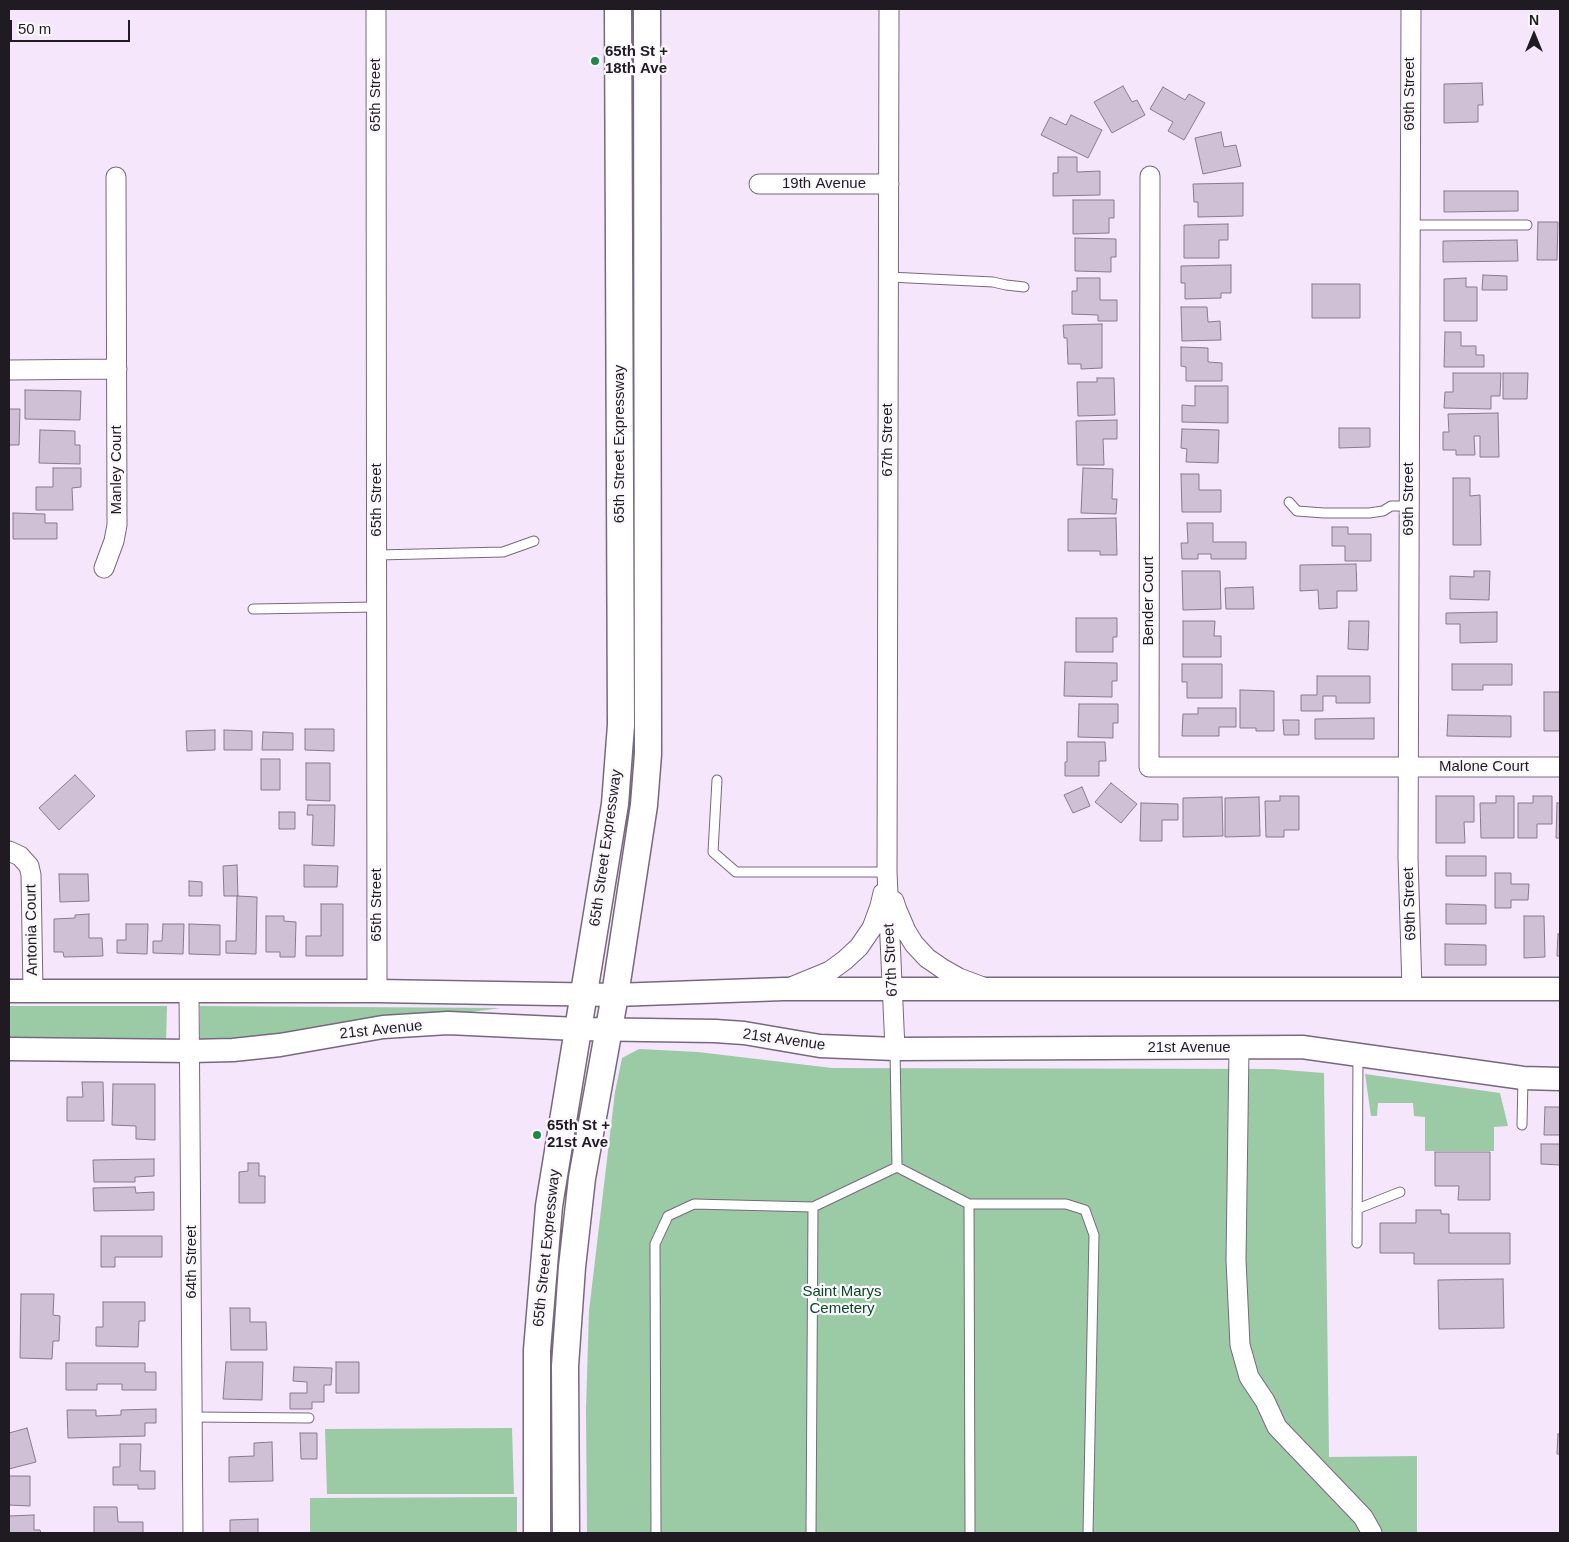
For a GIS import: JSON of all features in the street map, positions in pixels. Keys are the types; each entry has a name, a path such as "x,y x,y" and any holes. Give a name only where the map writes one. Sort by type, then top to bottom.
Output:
{"main road":[{"name":"65th Street Expressway","path":"537,1533 536,1403 542,1278 548,1206 615,804 621,725 618,9"},
{"name":"65th Street Expressway","path":"566,1533 565,1366 572,1267 582,1178 615,995 644,805 648,754 647,9"}],"street":[{"name":"65th Street","path":"376,9 377,991"},
{"name":"67th Street","path":"889,9 888,872 895,1049"},
{"name":"69th Street","path":"1411,9 1408,858 1412,989"},
{"name":"Bender Court","path":"1150,176 1149,767 1408,768"},
{"name":"Manley Court","path":"104,568 114,541 117,525 116,177"},
{"name":"19th Avenue","path":"759,184 889,184"},
{"path":"9,370 117,370"},
{"name":"Malone Court","path":"1408,768 1560,768"},
{"name":"Antonia Court","path":"9,850 20,856 28,866 31,875 33,991"},
{"name":"67th Street","path":"784,989 830,971 859,946 872,928 880,906 888,872"},
{"name":"67th Street","path":"888,872 897,910 914,944 927,958 942,969 991,990"},
{"path":"9,991 377,991 615,995 784,989 1560,989"},
{"name":"64th Street","path":"189,991 194,1533"},
{"name":"21st Avenue","path":"9,1048 191,1052 233,1050 280,1045 383,1027 448,1023 577,1029 715,1031 744,1033 820,1046 895,1049 1302,1047 1523,1078 1560,1079"},
{"path":"1239,1048 1236,1260 1240,1345 1249,1377 1265,1401 1277,1427 1363,1518 1372,1533"}],"lane":[{"path":"1410,225 1527,225"},
{"path":"889,277 993,282 1024,287"},
{"path":"1289,502 1297,511 1324,513 1369,513 1383,511 1391,506 1409,506"},
{"path":"377,555 503,552 534,541"},
{"path":"253,609 377,607"},
{"path":"717,780 713,852 736,872 888,872"},
{"path":"895,1049 897,1167"},
{"path":"1357,1243 1358,1054"},
{"path":"1522,1125 1523,1078"},
{"path":"897,1167 969,1204 1066,1204 1085,1210 1094,1235 1088,1533"},
{"path":"656,1533 655,1244 668,1216 694,1204 813,1207 897,1167"},
{"path":"1357,1208 1400,1192"},
{"path":"969,1204 970,1533"},
{"path":"811,1533 813,1207"},
{"path":"193,1417 309,1418"}],"green space":[{"path":"9,1006 167,1006 166,1042 9,1042"},
{"path":"200,1006 501,1008 275,1038 200,1043"},
{"name":"Saint Marys Cemetery","path":"639,1049 698,1052 832,1068 1273,1069 1324,1073 1329,1457 1417,1456 1417,1533 587,1533 586,1409 589,1311 615,1092 622,1058"},
{"path":"1365,1074 1500,1093 1508,1126 1494,1127 1494,1151 1425,1151 1425,1117 1414,1116 1413,1103 1378,1103 1377,1116 1371,1116"},
{"path":"512,1428 514,1494 327,1494 325,1429"},
{"path":"517,1497 517,1533 310,1533 310,1498"}],"building":[{"path":"1482,83 1483,105 1478,105 1478,122 1444,123 1444,84"},
{"path":"1123,86 1132,102 1137,100 1145,115 1112,133 1094,102"},
{"path":"1163,87 1185,100 1189,94 1205,103 1184,140 1168,131 1173,122 1150,109"},
{"path":"1071,115 1102,130 1088,158 1041,135 1050,117 1066,125"},
{"path":"1221,132 1224,147 1236,145 1241,166 1203,174 1195,138"},
{"path":"1058,157 1077,157 1077,172 1100,171 1100,195 1053,196 1053,173 1058,173"},
{"path":"1243,183 1243,216 1198,217 1198,202 1194,202 1193,184"},
{"path":"1444,191 1518,191 1518,211 1444,212"},
{"path":"1073,200 1114,200 1114,218 1109,218 1109,233 1073,234"},
{"path":"1538,222 1558,222 1557,260 1537,260"},
{"path":"1228,224 1228,240 1219,240 1219,258 1184,258 1184,225"},
{"path":"1075,238 1116,239 1116,257 1111,257 1111,272 1075,271"},
{"path":"1517,240 1518,261 1443,262 1443,241"},
{"path":"1231,265 1231,293 1221,293 1221,298 1185,299 1185,283 1181,283 1181,266"},
{"path":"1483,275 1507,276 1507,290 1482,290"},
{"path":"1077,278 1100,278 1100,300 1117,300 1117,321 1098,321 1098,315 1072,314 1072,291 1077,291"},
{"path":"1466,278 1466,287 1477,287 1477,321 1444,321 1444,279"},
{"path":"1312,284 1360,284 1360,318 1312,318"},
{"path":"1181,307 1207,307 1208,322 1220,321 1221,340 1182,341"},
{"path":"1102,324 1102,368 1081,369 1081,364 1068,364 1067,338 1064,338 1063,325"},
{"path":"1445,332 1461,332 1461,346 1476,346 1476,355 1484,355 1484,367 1444,367"},
{"path":"1181,347 1208,348 1208,362 1222,363 1222,381 1186,381 1186,367 1181,366"},
{"path":"1453,373 1501,373 1500,396 1491,396 1491,409 1444,408 1445,392 1453,392"},
{"path":"1503,373 1528,373 1527,399 1503,399"},
{"path":"1097,378 1114,378 1115,415 1078,416 1077,382 1097,382"},
{"path":"1195,386 1228,386 1228,423 1182,422 1182,405 1195,406"},
{"path":"25,390 81,391 80,420 25,419"},
{"path":"9,409 20,409 19,445 9,445"},
{"path":"1498,413 1499,457 1480,457 1480,436 1474,436 1475,455 1456,455 1456,450 1443,450 1443,432 1449,432 1448,414"},
{"path":"1117,420 1117,439 1103,439 1104,465 1077,465 1076,421"},
{"path":"1339,428 1370,428 1370,447 1339,448"},
{"path":"1182,429 1219,430 1218,463 1186,462 1187,449 1181,448"},
{"path":"40,430 75,431 75,445 80,445 80,464 39,463"},
{"path":"53,468 81,468 81,487 72,488 73,510 36,510 36,487 53,487"},
{"path":"1083,468 1113,469 1112,499 1117,499 1116,514 1081,513"},
{"path":"1181,474 1199,474 1199,490 1221,490 1221,512 1182,512"},
{"path":"1453,478 1470,478 1470,496 1480,495 1481,545 1453,545"},
{"path":"13,513 45,514 45,523 57,523 57,539 13,539"},
{"path":"1116,518 1117,555 1100,555 1100,551 1068,551 1068,519"},
{"path":"1187,523 1213,523 1213,542 1246,542 1246,559 1211,559 1211,554 1198,554 1198,559 1182,559 1181,543 1188,543"},
{"path":"1332,527 1348,527 1348,534 1371,534 1371,561 1345,561 1345,546 1332,546"},
{"path":"1356,564 1357,591 1337,591 1337,608 1319,609 1318,590 1300,591 1300,565"},
{"path":"1182,571 1220,571 1221,609 1183,610"},
{"path":"1474,571 1490,571 1489,600 1450,599 1450,576 1474,577"},
{"path":"1253,587 1254,609 1226,609 1225,588"},
{"path":"1497,612 1497,642 1460,643 1460,624 1446,624 1446,613"},
{"path":"1076,618 1117,618 1117,637 1113,637 1113,652 1076,652"},
{"path":"1183,621 1215,621 1214,636 1221,636 1221,657 1183,657"},
{"path":"1349,621 1369,621 1368,650 1348,649"},
{"path":"1065,662 1117,663 1117,681 1112,681 1112,697 1064,696"},
{"path":"1182,664 1222,664 1222,698 1187,698 1187,682 1182,682"},
{"path":"1452,664 1512,664 1512,685 1483,685 1483,690 1452,690"},
{"path":"1317,676 1370,676 1370,703 1336,703 1336,696 1323,696 1323,711 1301,711 1301,695 1317,695"},
{"path":"1240,690 1274,691 1274,731 1256,731 1256,728 1240,728"},
{"path":"1544,692 1560,692 1560,731 1544,731"},
{"path":"1079,704 1118,704 1118,723 1113,723 1113,738 1078,737"},
{"path":"1198,708 1236,708 1236,727 1219,727 1219,736 1182,736 1183,714 1198,714"},
{"path":"1448,715 1511,716 1511,737 1447,736"},
{"path":"1374,718 1374,739 1315,739 1315,719"},
{"path":"1283,720 1299,720 1299,735 1284,735"},
{"path":"305,729 334,729 334,751 305,750"},
{"path":"215,730 215,750 187,751 186,731"},
{"path":"224,730 252,731 252,750 224,750"},
{"path":"263,732 293,733 293,750 262,750"},
{"path":"1067,742 1105,742 1106,761 1099,761 1099,776 1065,776"},
{"path":"261,759 280,759 280,790 261,790"},
{"path":"306,763 330,763 330,801 306,800"},
{"path":"75,775 95,796 59,830 39,808"},
{"path":"1111,783 1137,804 1121,823 1095,802"},
{"path":"1082,787 1090,806 1073,813 1064,795"},
{"path":"1280,796 1299,796 1299,830 1284,830 1284,837 1266,837 1265,801 1280,801"},
{"path":"1436,796 1474,796 1474,822 1464,822 1465,843 1436,843"},
{"path":"1496,796 1514,796 1514,838 1481,838 1480,803 1496,803"},
{"path":"1533,796 1552,796 1552,824 1537,824 1537,838 1518,838 1518,803 1533,803"},
{"path":"1222,797 1223,836 1183,837 1183,798"},
{"path":"1259,797 1260,836 1225,837 1225,798"},
{"path":"1141,803 1178,804 1178,820 1162,820 1162,841 1140,841"},
{"path":"1557,803 1560,803 1560,838 1556,838"},
{"path":"308,805 335,805 334,846 312,845 313,815 307,815"},
{"path":"279,812 295,812 295,829 279,829"},
{"path":"1446,856 1486,856 1486,876 1446,876"},
{"path":"237,865 238,896 224,896 223,866"},
{"path":"304,865 338,866 337,887 304,887"},
{"path":"1495,873 1511,873 1511,884 1529,884 1528,900 1511,900 1511,908 1495,908"},
{"path":"59,874 88,874 89,901 60,902"},
{"path":"189,881 202,882 202,896 189,896"},
{"path":"237,896 257,897 256,954 226,953 226,941 236,941"},
{"path":"321,904 343,904 343,956 306,956 306,936 321,936"},
{"path":"1446,904 1486,905 1486,924 1446,924"},
{"path":"89,914 89,938 102,938 103,956 64,957 63,952 54,952 54,919 75,918 75,915"},
{"path":"266,916 284,916 284,921 296,922 295,957 280,957 280,952 266,952"},
{"path":"1524,916 1544,916 1545,957 1524,958"},
{"path":"126,924 148,924 147,954 117,953 117,940 126,940"},
{"path":"163,924 184,924 183,954 153,953 153,941 162,941"},
{"path":"189,924 220,925 220,955 189,954"},
{"path":"1558,934 1560,934 1560,956 1557,956"},
{"path":"1445,944 1486,945 1486,965 1445,965"},
{"path":"82,1082 103,1082 104,1121 67,1121 67,1097 83,1097"},
{"path":"113,1084 155,1084 155,1140 136,1139 136,1126 112,1125"},
{"path":"1545,1107 1560,1107 1560,1135 1544,1135"},
{"path":"1541,1144 1560,1144 1560,1165 1541,1164"},
{"path":"1435,1152 1490,1152 1490,1200 1458,1200 1459,1186 1435,1186"},
{"path":"154,1159 154,1176 135,1177 135,1182 94,1182 93,1160"},
{"path":"248,1163 259,1163 259,1176 265,1176 265,1203 239,1203 239,1172 248,1171"},
{"path":"135,1187 136,1193 154,1192 154,1210 94,1211 93,1188"},
{"path":"1416,1210 1441,1210 1441,1214 1449,1214 1449,1233 1510,1233 1510,1264 1414,1264 1414,1253 1380,1253 1380,1223 1416,1223"},
{"path":"101,1236 162,1236 162,1257 115,1257 115,1267 101,1267"},
{"path":"1503,1279 1504,1328 1439,1329 1438,1280"},
{"path":"21,1294 54,1294 53,1315 60,1316 59,1341 53,1341 52,1359 20,1358"},
{"path":"103,1302 145,1302 145,1321 139,1321 138,1347 96,1346 96,1327 103,1327"},
{"path":"230,1308 250,1308 250,1322 266,1322 267,1350 231,1350"},
{"path":"226,1362 263,1362 262,1400 223,1399"},
{"path":"336,1362 359,1362 359,1393 336,1393"},
{"path":"66,1363 145,1363 145,1372 156,1372 156,1390 122,1390 122,1384 97,1384 97,1390 66,1390"},
{"path":"294,1367 332,1368 331,1385 324,1385 324,1402 312,1402 312,1409 290,1409 290,1393 307,1393 307,1382 293,1381"},
{"path":"156,1409 156,1423 145,1423 145,1436 68,1438 67,1410 96,1410 96,1416 121,1415 121,1410"},
{"path":"27,1428 36,1462 9,1469 9,1433"},
{"path":"300,1433 317,1433 317,1459 301,1459"},
{"path":"1558,1434 1560,1434 1560,1454 1557,1454"},
{"path":"272,1442 273,1481 229,1482 229,1457 254,1456 254,1443"},
{"path":"120,1444 141,1444 140,1471 155,1471 155,1489 138,1489 138,1485 113,1485 113,1467 120,1467"},
{"path":"9,1476 30,1476 30,1506 9,1505"},
{"path":"94,1507 117,1507 118,1522 143,1522 143,1533 94,1533"},
{"path":"34,1515 34,1530 40,1530 41,1533 9,1533 9,1516"},
{"path":"258,1519 258,1533 230,1533 230,1520"}],"place":[{"name":"65th St + 18th Ave","path":"595,61"},
{"name":"65th St + 21st Ave","path":"537,1135"}]}
